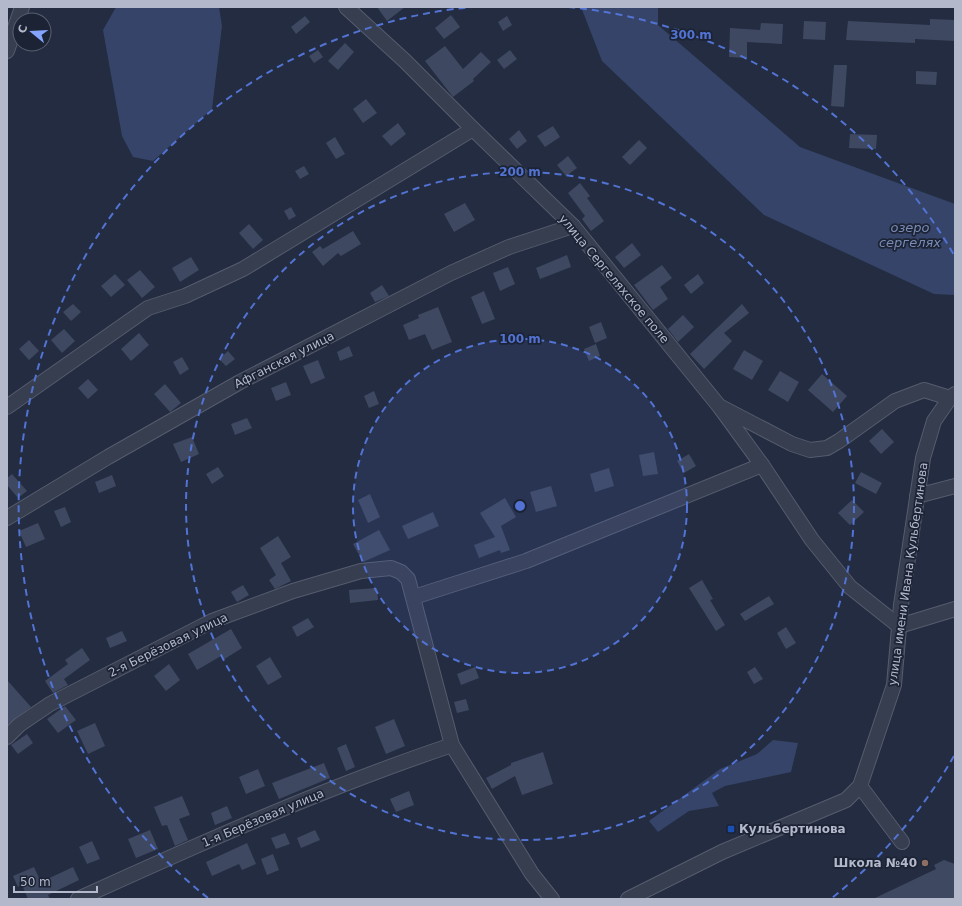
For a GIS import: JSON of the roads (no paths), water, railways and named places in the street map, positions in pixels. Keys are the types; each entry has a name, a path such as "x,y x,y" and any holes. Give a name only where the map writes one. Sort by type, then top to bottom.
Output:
{"street":[{"path":"7,51 22,7"},
{"name":"улица Сергеляхское поле","path":"346,7 405,61 573,226 719,406 762,465 812,540 850,588 899,626"},
{"path":"7,407 148,308 185,296 243,269 473,129"},
{"name":"Афганская улица","path":"7,518 108,456 261,372 451,273 509,247 573,226"},
{"path":"719,406 792,444 810,450 827,448 839,442 896,401 924,390 952,396"},
{"name":"улица имени Ивана Кульбертинова","path":"628,899 722,852 846,800 860,786 894,685 899,626 923,458 934,421 952,396"},
{"path":"552,899 532,874 452,745 439,701 414,597 526,561 762,465"},
{"path":"918,496 955,486"},
{"name":"2-я Берёзовая улица","path":"7,736 19,725 50,704 212,621 293,591 361,571 391,568 401,572 408,579 414,597"},
{"path":"899,626 955,610"},
{"name":"1-я Берёзовая улица","path":"78,899 185,850 377,771 452,745"},
{"path":"860,786 902,842"}],"water":[{"path":"116,7 219,7 222,26 212,109 153,161 133,157 122,136 103,30"},
{"name":"озеро сергелях","path":"581,7 658,7 658,25 800,147 955,204 955,295 934,294 764,215 602,61"},
{"path":"773,740 798,743 791,772 725,786 712,793 719,806 689,811 658,832 649,821 720,769 757,754"}],"place":[{"name":"Кульбертинова","path":"731,829"},
{"name":"Школа №40","path":"925,863"}]}
